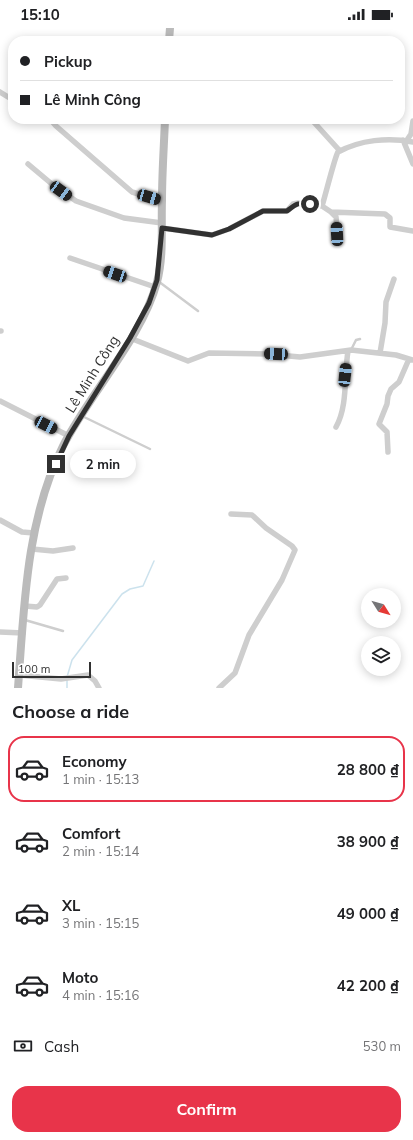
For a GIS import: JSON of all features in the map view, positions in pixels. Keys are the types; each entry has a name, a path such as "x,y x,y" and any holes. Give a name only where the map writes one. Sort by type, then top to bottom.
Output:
{"main road":[{"name":"Lê Minh Công","path":"18,688 25,606 34,533 53,472 69,436 130,338 149,303 156,283 162,226 165,124"}],"street":[{"path":"413,120 408,141 413,164"},
{"path":"54,124 132,192 162,201"},
{"path":"316,124 340,151"},
{"path":"322,206 331,178 335,157 340,151 382,139 408,141"},
{"path":"28,164 53,185 76,201 130,219 212,235 229,229 263,211 287,211 293,204 298,203 322,206 331,212 336,217 338,239"},
{"path":"331,212 385,214 390,218 390,227 413,231"},
{"path":"70,258 156,283"},
{"path":"380,353 385,324 386,302 394,278"},
{"path":"130,338 188,361 209,353 271,354 300,357 349,350 396,355 411,360 399,382 391,389 388,396 388,404 379,424 387,432 388,452"},
{"path":"336,427 343,413 349,350"},
{"path":"0,400 69,436"},
{"path":"219,688 235,673 249,635 282,580 295,550 292,546 261,525 252,515 231,514"},
{"path":"0,520 22,532 34,533"},
{"path":"32,549 53,551 73,548"},
{"path":"25,606 37,607 40,605 57,578 66,578"},
{"path":"0,632 23,632"},
{"path":"19,675 66,679 88,675 95,681 99,688"}],"lane":[{"path":"156,283 198,310"},
{"path":"349,350 356,340 360,339"},
{"path":"81,416 150,449"},
{"path":"24,619 63,631"}],"waterway":[{"path":"67,677 72,660 122,594 130,589 143,586 154,561"},
{"path":"67,680 67,688"}],"route":[{"path":"56,464 63,446 130,338 149,303 155,287 159,269 162,228 212,235 229,229 263,211 287,211 293,204 310,204"}]}
